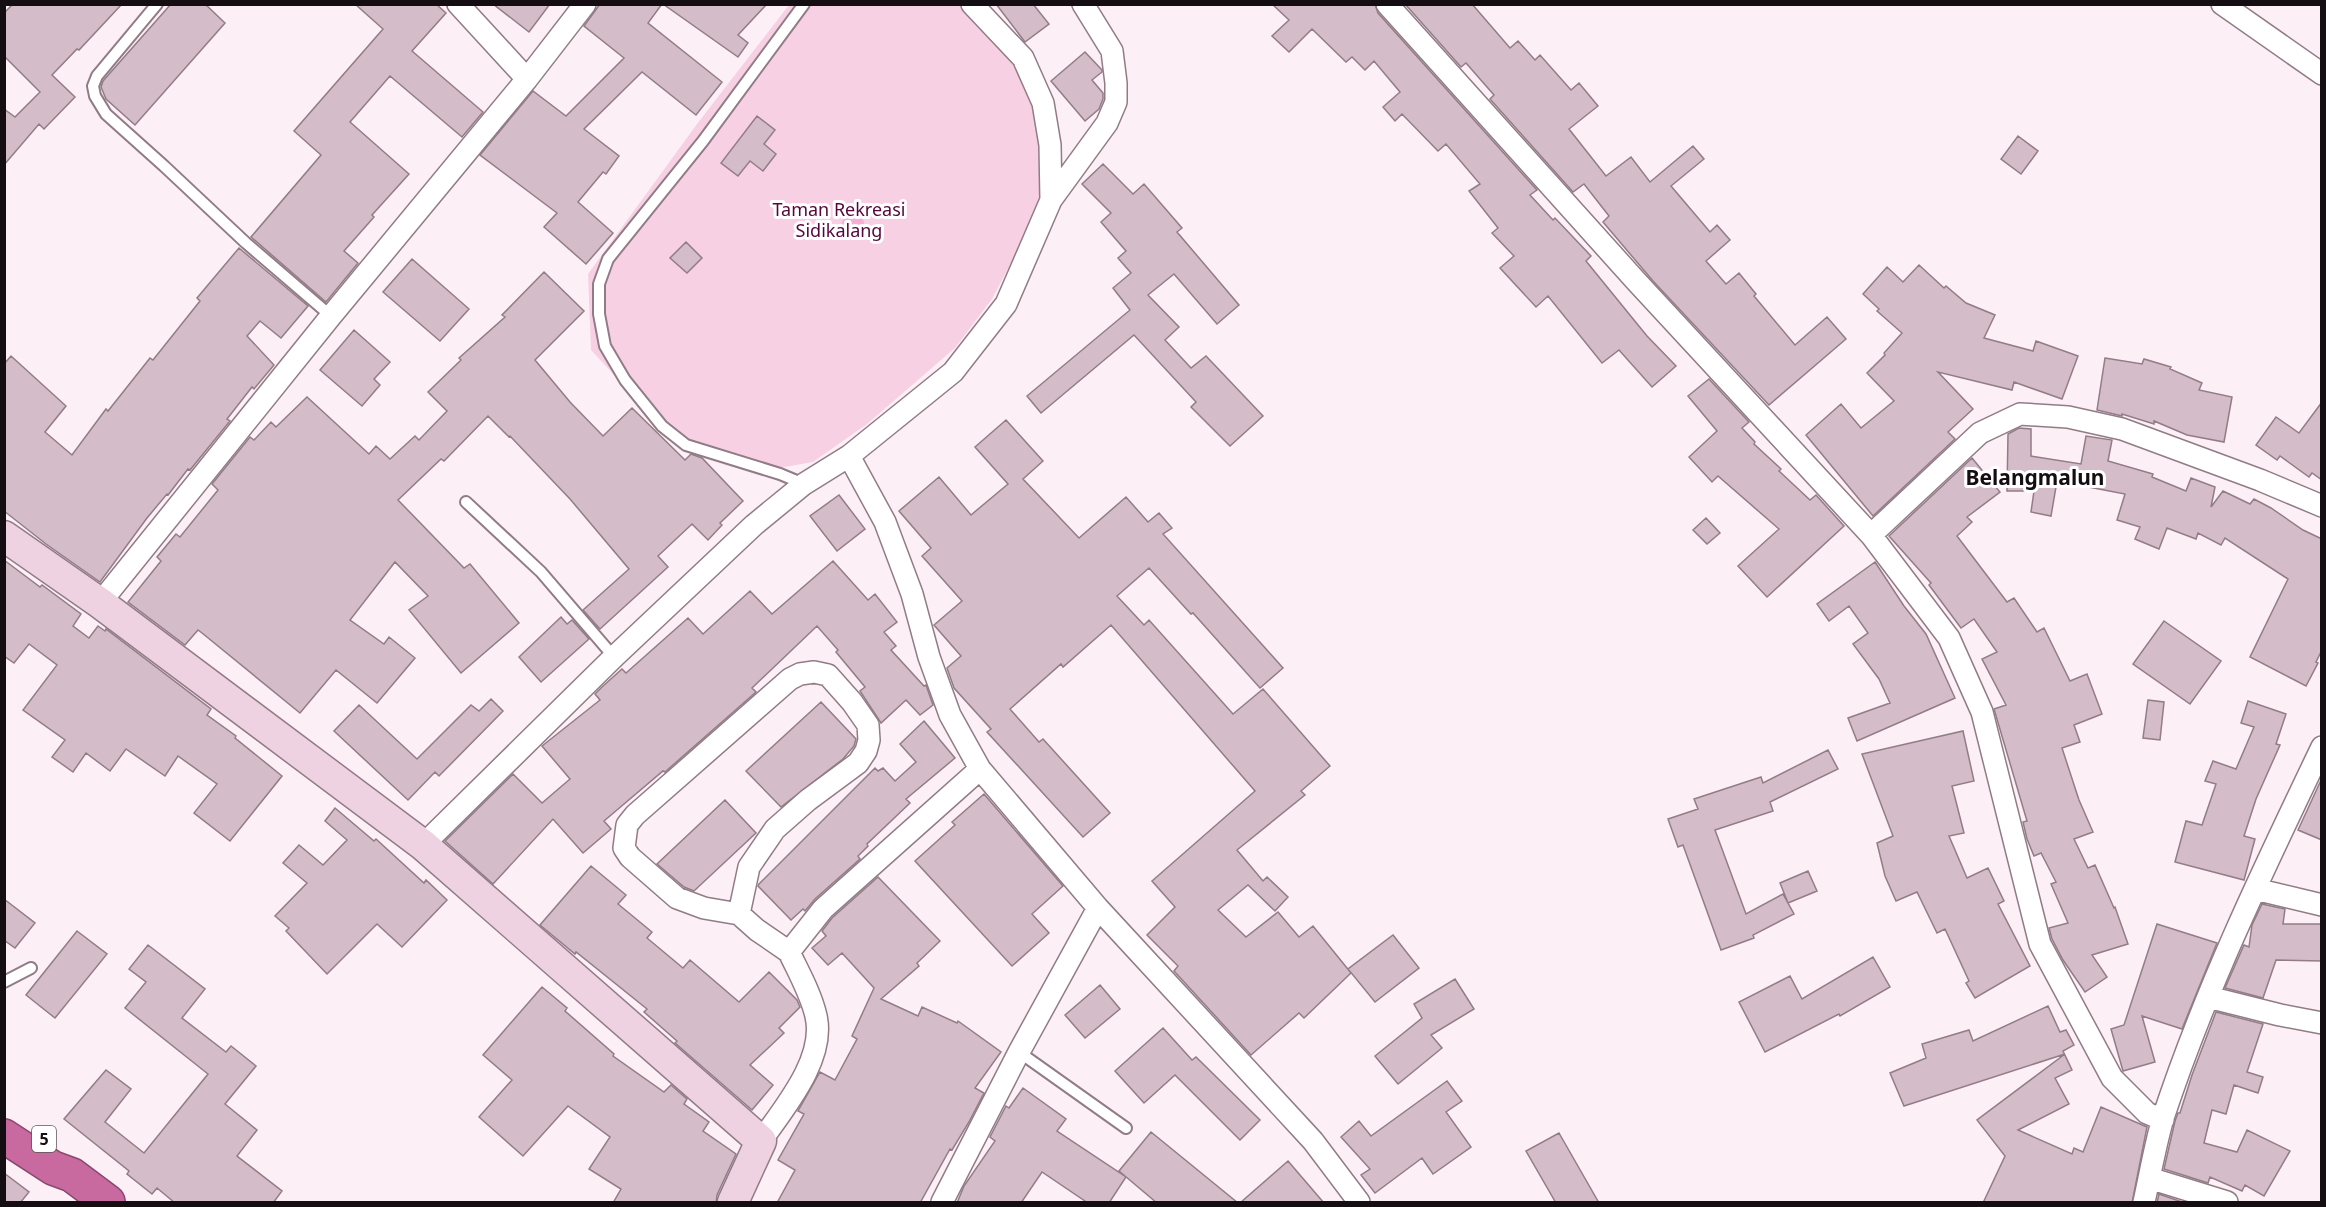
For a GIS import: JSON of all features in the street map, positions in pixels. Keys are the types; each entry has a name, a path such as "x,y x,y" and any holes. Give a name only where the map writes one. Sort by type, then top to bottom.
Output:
{"highway":[{"name":"5","path":"4,1113 57,1148 72,1175"},
{"name":"5","path":"4,1136 53,1168 72,1175 108,1203"}],"street":[{"path":"458,4 527,79"},
{"path":"100,603 331,316 527,79 585,4"},
{"path":"972,4 1023,58 1043,103 1050,146 1051,201"},
{"path":"423,845 614,657 754,525 804,484 849,456 953,372 1006,304 1051,201 1107,123 1116,102 1112,51 1083,4"},
{"path":"1387,4 1636,281 1871,535 1950,638 1982,712 2040,944 2112,1078 2147,1113 2163,1120"},
{"path":"2222,4 2322,74"},
{"path":"1871,535 1980,433 2020,414 2068,417 2122,429 2260,480 2322,506"},
{"path":"849,456 885,522 912,594 929,657 950,715 980,769 1098,908 1313,1141 1359,1203"},
{"path":"4,536 100,603 423,845 761,1141"},
{"path":"733,1203 761,1141 801,1084 817,1043 817,1018 809,994 789,952 757,930 739,914 704,908 677,898 630,857 624,848 627,825 635,815 790,679 814,672 828,675 852,702 868,725 869,740 866,751 858,763 808,800 775,829 750,867 739,914"},
{"path":"2144,1203 2163,1120 2208,997 2255,889 2322,747"},
{"path":"789,952 823,909 980,769"},
{"path":"2255,889 2322,905"},
{"path":"942,1203 1019,1052 1098,908"},
{"path":"2208,997 2322,1023"},
{"path":"2149,1179 2227,1203"}],"lane":[{"path":"157,4 97,76 93,86 95,96 106,114 246,243 331,316"},
{"path":"804,4 703,141 608,259 599,284 598,314 605,346 625,380 663,426 686,445 780,474 804,484"},
{"path":"466,502 541,572 614,657"},
{"path":"4,982 31,968"},
{"path":"1019,1052 1126,1128"}],"green space":[{"name":"Taman Rekreasi Sidikalang","path":"789,5 974,5 1025,69 1051,119 1046,190 1028,231 992,299 955,348 867,424 813,462 756,472 722,460 654,418 591,350 588,274 697,124"}],"shaded area":[{"path":"853,213 861,216 864,224 861,232 853,235 845,232 842,224 845,216"}],"building":[{"path":"13,4 122,4 52,75 75,97 44,129 39,124 4,165 4,109 15,117 40,92 4,56 4,13"},
{"path":"171,4 205,4 225,23 135,125 106,99 101,87 103,81"},
{"path":"355,4 436,4 446,13 412,51 483,112 462,137 390,76 350,122 409,174 372,215 374,217 344,251 358,263 326,302 251,237 321,155 294,131 383,29"},
{"path":"493,4 550,4 529,32"},
{"path":"600,4 662,4 648,23 722,82 696,115 642,72 584,129 619,156 606,174 603,172 578,202 613,233 586,264 544,227 557,213 480,155 533,91 566,116 624,58 584,26"},
{"path":"663,4 767,4 738,35 748,43 738,57"},
{"path":"996,4 1033,4 1049,24 1025,42"},
{"path":"1272,4 1375,4 1378,13 1537,190 1530,195 1591,256 1586,261 1647,336 1676,366 1652,387 1619,350 1602,363 1548,296 1536,307 1500,268 1514,256 1492,233 1498,228 1469,191 1480,184 1446,144 1438,151 1402,114 1395,121 1383,107 1400,92 1374,61 1365,70 1352,57 1346,62 1312,29 1289,52 1272,36 1289,20"},
{"path":"1405,4 1472,4 1510,48 1518,41 1535,60 1540,55 1571,90 1579,83 1598,106 1569,129 1606,176 1631,157 1650,182 1693,146 1704,159 1671,186 1710,232 1717,225 1730,240 1706,261 1726,284 1739,273 1756,294 1754,296 1795,345 1827,317 1846,339 1769,405 1653,281 1603,222 1609,216 1584,184 1573,192 1490,99 1494,95 1466,63 1461,67"},
{"path":"1085,52 1102,70 1092,80 1103,93 1103,99 1099,109 1085,121 1051,81"},
{"path":"757,116 775,130 764,144 776,154 763,171 750,161 738,176 721,163"},
{"path":"2018,136 2038,151 2021,174 2001,159"},
{"path":"1103,164 1133,194 1144,184 1182,228 1177,232 1239,305 1217,324 1174,274 1148,295 1179,327 1165,340 1191,368 1206,356 1263,416 1230,446 1191,407 1196,402 1134,335 1041,413 1027,396 1130,310 1113,288 1131,273 1118,258 1126,251 1101,222 1111,213 1082,184"},
{"path":"686,242 702,258 687,273 670,258"},
{"path":"239,248 308,306 281,338 260,321 247,336 274,365 254,389 252,387 227,419 230,421 147,518 100,582 4,511 4,364 11,356 66,406 45,432 72,455 106,409 108,411 150,358 153,360 200,301 197,298"},
{"path":"412,259 469,309 440,341 383,292"},
{"path":"1919,265 1944,288 1946,286 1966,303 1995,315 1984,338 2033,351 2036,341 2078,356 2062,399 2014,382 2012,390 1938,372 1973,409 1948,432 1955,439 1873,516 1806,435 1841,404 1861,428 1894,401 1867,373 1902,333 1877,311 1879,309 1863,294 1887,267 1903,282"},
{"path":"544,272 584,311 535,360 570,402 603,436 632,408 685,460 691,454 702,458 743,501 720,523 722,525 708,540 692,524 658,556 668,567 600,629 583,610 629,569 570,499 488,416 444,461 441,459 398,500 464,568 470,564 519,623 461,673 409,610 428,596 395,562 350,620 384,644 389,637 415,658 377,703 336,670 300,713 198,630 185,645 128,602 161,561 157,557 176,534 180,537 218,490 212,484 250,437 254,440 271,422 276,427 307,397 369,454 376,446 390,459 415,436 419,440 447,411 428,392 461,360 459,358 505,317 502,315"},
{"path":"354,330 390,362 374,379 380,385 362,406 320,370"},
{"path":"2105,358 2142,364 2144,359 2171,367 2170,369 2202,383 2199,390 2232,397 2224,442 2187,435 2154,421 2154,424 2122,414 2122,416 2097,410"},
{"path":"1709,379 1749,422 1742,428 1755,442 1754,444 1810,500 1816,495 1844,526 1767,597 1738,566 1779,529 1718,476 1712,482 1689,457 1717,431 1688,396"},
{"path":"2322,402 2322,480 2312,473 2309,477 2280,456 2277,460 2256,445 2276,417 2299,433"},
{"path":"1006,420 1043,461 1023,479 1079,538 1126,497 1148,522 1159,513 1172,528 1163,534 1283,668 1260,688 1149,568 1117,596 1144,625 1149,620 1233,714 1263,689 1330,766 1301,791 1305,795 1237,850 1263,881 1267,877 1288,897 1275,911 1248,885 1218,910 1246,937 1278,912 1299,937 1313,926 1351,973 1304,1018 1299,1013 1251,1055 1174,971 1178,966 1147,935 1175,907 1152,881 1255,791 1111,625 1063,667 1061,664 1010,709 1039,742 1043,739 1110,813 1083,837 987,732 991,729 954,688 947,668 961,656 934,625 962,601 922,556 931,548 899,511 939,477 971,515 1008,484 975,447"},
{"path":"2019,428 2031,429 2031,456 2081,464 2086,436 2112,440 2108,461 2153,474 2152,477 2186,491 2191,478 2215,487 2211,507 2223,491 2250,504 2254,499 2303,530 2322,539 2322,650 2306,686 2250,657 2288,579 2225,538 2221,545 2198,533 2196,539 2167,528 2159,549 2135,539 2140,527 2117,520 2125,494 2057,481 2051,516 2031,512 2034,491 2007,491 2008,434"},
{"path":"1972,458 2000,492 1967,517 1972,522 1957,536 2007,602 2014,598 2037,632 2044,628 2070,681 2087,674 2102,714 2074,725 2080,742 2062,748 2079,800 2093,832 2074,839 2088,868 2095,865 2115,907 2128,944 2092,955 2107,977 2085,992 2063,960 2049,928 2068,923 2051,884 2056,882 2041,853 2034,856 2027,839 2023,822 2027,821 1994,709 2006,705 1982,659 1997,652 1974,619 1961,628 1929,585 1931,583 1889,536"},
{"path":"839,495 865,529 837,551 810,516"},
{"path":"1706,518 1720,533 1707,544 1693,530"},
{"path":"4,560 81,614 73,626 89,638 98,626 105,631 106,629 211,709 207,715 236,736 235,738 282,776 230,841 194,813 217,784 178,756 165,776 126,749 110,771 86,753 73,772 52,757 65,740 23,710 57,665 29,644 14,663 4,656"},
{"path":"833,561 868,600 875,594 897,622 884,632 896,646 891,650 924,686 926,685 933,705 920,715 906,700 881,723 860,691 865,687 817,626 752,688 756,692 665,772 663,771 604,821 611,829 583,853 553,819 493,884 445,841 513,774 542,803 570,779 542,746 600,700 595,694 622,669 626,673 688,618 703,634 750,591 772,614"},
{"path":"1875,562 1926,634 1955,698 1857,741 1848,718 1890,703 1879,679 1853,644 1868,633 1849,606 1829,621 1817,604"},
{"path":"561,617 567,624 572,620 589,639 541,682 519,657"},
{"path":"2164,621 2221,661 2190,704 2133,664"},
{"path":"491,699 503,711 439,776 435,772 408,800 334,731 359,705 417,759 471,705 479,711"},
{"path":"2148,700 2164,702 2160,740 2143,738"},
{"path":"2248,701 2286,714 2276,744 2280,745 2256,799 2244,836 2255,839 2244,880 2175,862 2186,821 2202,825 2216,784 2205,781 2213,761 2236,769 2254,727 2241,723"},
{"path":"821,702 856,739 854,746 843,759 781,807 746,771"},
{"path":"924,721 955,758 906,799 910,803 867,844 868,846 858,856 860,859 815,899 805,911 803,909 791,920 758,886 759,884 875,768 878,771 883,768 895,781 916,762 900,744"},
{"path":"1963,731 1974,781 1952,786 1964,833 1949,836 1967,878 1988,868 2004,901 1998,904 2030,966 1975,998 1966,983 1969,981 1945,929 1937,933 1917,892 1896,901 1885,876 1877,843 1893,836 1862,754"},
{"path":"1828,750 1838,769 1770,802 1773,811 1715,830 1746,914 1783,894 1794,914 1753,935 1754,938 1721,950 1683,845 1678,847 1668,819 1698,809 1694,799 1761,777 1763,783"},
{"path":"2322,778 2322,840 2298,830"},
{"path":"984,794 1063,886 1032,914 1049,933 1012,966 915,861 955,825 952,822"},
{"path":"725,800 756,833 694,891 684,887 657,864"},
{"path":"335,808 374,841 376,839 424,883 426,880 447,900 402,947 377,924 327,974 286,931 289,928 275,916 307,883 283,863 299,845 323,865 347,840 325,821"},
{"path":"591,866 626,895 618,904 652,932 647,938 683,968 690,960 739,1002 769,972 797,1000 800,1007 779,1028 784,1033 750,1065 773,1085 752,1110 675,1043 677,1041 644,1012 647,1009 540,925"},
{"path":"1808,871 1817,891 1788,903 1780,883"},
{"path":"878,877 940,941 917,963 919,966 881,999 918,1016 922,1007 957,1023 958,1021 1001,1052 975,1088 984,1093 920,1203 777,1203 795,1170 778,1160 804,1114 798,1111 820,1072 835,1080 857,1039 852,1036 874,988 842,953 828,965 812,948 826,936 822,931 832,918"},
{"path":"4,899 35,923 15,948 4,940"},
{"path":"2262,904 2285,909 2283,924 2322,924 2322,961 2276,960 2263,998 2225,988 2244,945 2249,947 2252,925"},
{"path":"2157,924 2217,943 2182,1029 2142,1016 2155,1062 2123,1071 2111,1029 2124,1025"},
{"path":"77,931 107,954 55,1018 26,995"},
{"path":"1393,935 1419,968 1375,1002 1348,969"},
{"path":"148,945 205,989 182,1018 226,1052 231,1046 256,1066 225,1104 257,1130 237,1156 282,1191 273,1203 175,1203 157,1188 152,1194 127,1174 129,1171 64,1119 106,1070 131,1089 105,1122 144,1153 208,1074 125,1008 146,982 129,969"},
{"path":"1873,957 1890,987 1840,1016 1839,1014 1765,1052 1739,1002 1790,976 1802,999"},
{"path":"1455,979 1474,1009 1431,1035 1442,1048 1398,1084 1375,1056 1422,1018 1414,1004"},
{"path":"1100,985 1120,1009 1085,1038 1065,1015"},
{"path":"542,987 567,1008 565,1011 614,1054 613,1056 664,1092 671,1085 687,1099 684,1104 709,1122 703,1131 736,1154 717,1195 716,1203 613,1203 621,1189 589,1169 610,1137 568,1106 523,1156 479,1117 512,1080 483,1055"},
{"path":"2048,1006 2060,1032 2066,1030 2074,1045 2063,1051 2064,1054 1904,1106 1890,1073 1926,1058 1922,1044 1969,1030 1973,1041"},
{"path":"2216,1012 2263,1024 2247,1072 2263,1077 2258,1093 2234,1085 2226,1114 2212,1110 2204,1143 2237,1152 2247,1130 2290,1151 2264,1196 2245,1185 2242,1191 2210,1177 2208,1183 2164,1169 2175,1121 2180,1113"},
{"path":"1163,1028 1192,1060 1196,1057 1260,1120 1240,1140 1175,1075 1144,1103 1115,1071"},
{"path":"2065,1054 2072,1070 2055,1078 2069,1104 2018,1130 2072,1154 2074,1148 2083,1152 2101,1107 2147,1127 2132,1203 1983,1203 2005,1156 1977,1120"},
{"path":"1447,1081 1462,1101 1446,1112 1471,1147 1433,1174 1422,1158 1375,1193 1361,1175 1370,1169 1341,1137 1359,1121 1371,1136"},
{"path":"1023,1088 1066,1119 1057,1131 1126,1177 1109,1203 1088,1203 1042,1172 1021,1203 957,1203 964,1186 995,1141 990,1137 1006,1106 1009,1108"},
{"path":"1151,1132 1238,1203 1157,1203 1119,1171"},
{"path":"1559,1133 1599,1203 1556,1203 1526,1151"},
{"path":"1288,1161 1324,1203 1240,1203"},
{"path":"4,1173 29,1192 20,1203 4,1203"},
{"path":"2159,1194 2185,1203 2157,1203"}],"district":[{"name":"Belangmalun","path":"2035,477"}]}
